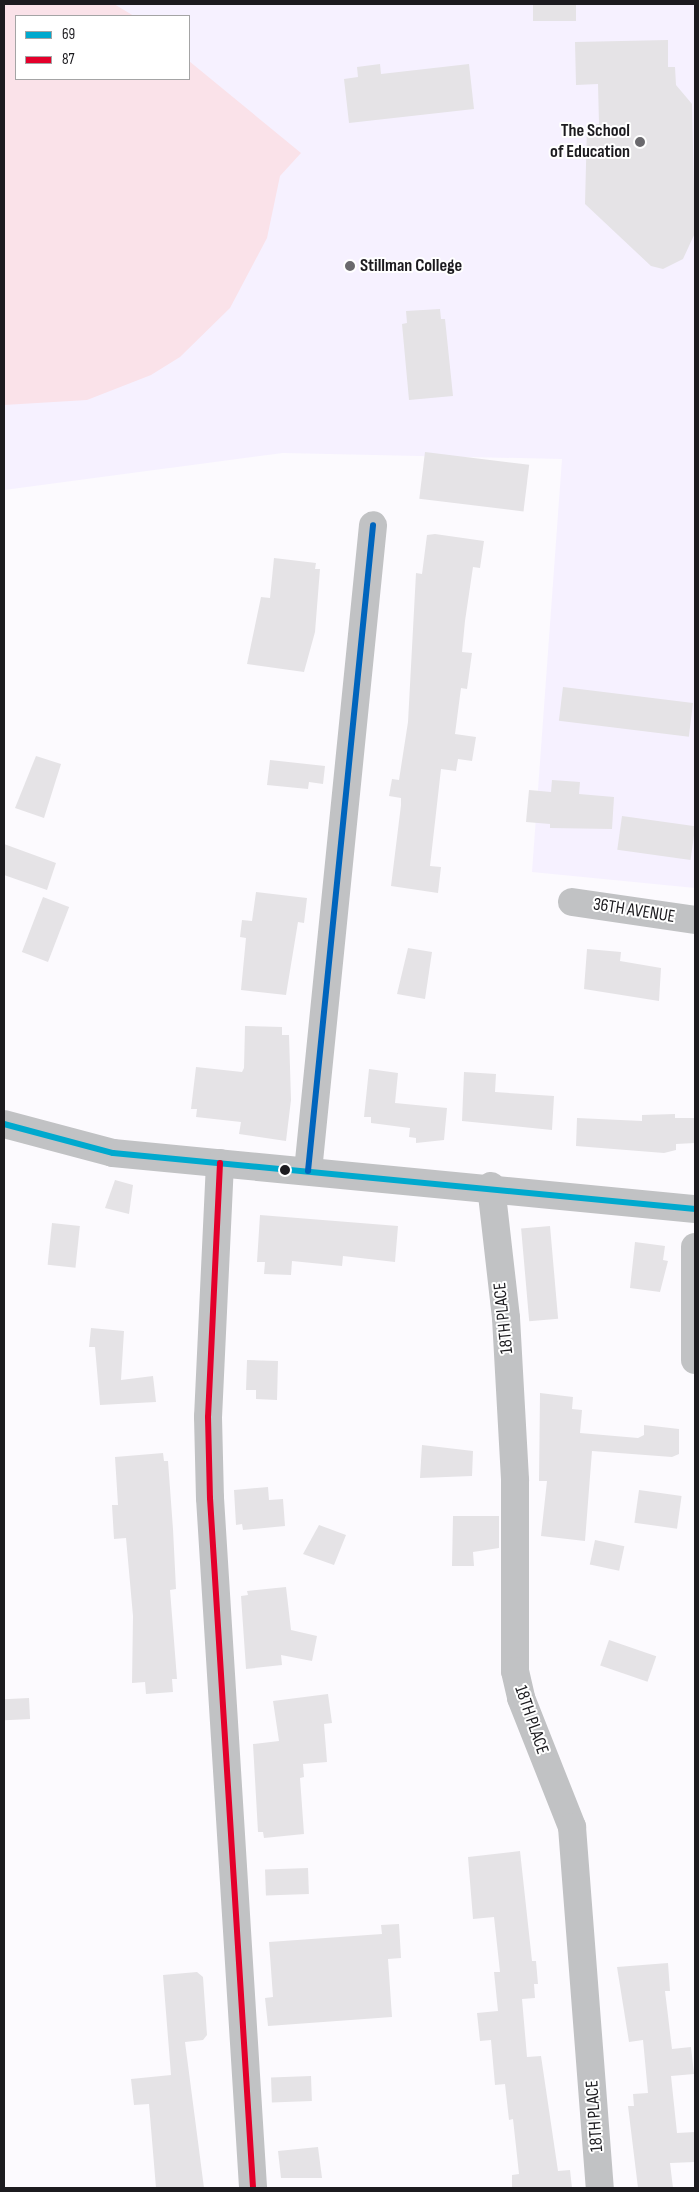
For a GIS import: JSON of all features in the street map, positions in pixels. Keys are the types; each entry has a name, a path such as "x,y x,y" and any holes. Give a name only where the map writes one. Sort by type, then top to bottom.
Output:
{"street":[{"path":"308,1171 373,525"},
{"name":"36TH AVENUE","path":"572,902 695,920"},
{"path":"4,1124 113,1153 491,1186 695,1209"},
{"path":"220,1163 208,1417 210,1498 253,2188"},
{"name":"18TH PLACE","path":"491,1186 506,1318 516,1481 515,1671 521,1698 572,1827 600,2188"},
{"path":"695,1247 695,1360"}],"shaded area":[{"name":"Stillman College","path":"4,4 695,4 695,888 532,872 562,459 283,453 4,490"},
{"path":"4,4 114,4 132,15 15,15 15,80 190,80 190,62 301,153 280,176 267,238 230,308 180,357 151,375 87,400 4,405"}],"building":[{"path":"533,4 576,4 576,21 533,21"},
{"name":"The School of Education","path":"668,40 668,67 675,67 676,85 692,104 695,233 683,259 663,269 651,266 585,204 587,125 599,124 598,84 576,85 575,42"},
{"path":"380,64 381,74 469,64 474,109 349,123 344,79 358,77 357,67"},
{"path":"440,309 441,319 445,319 453,396 409,400 402,324 407,323 406,311"},
{"path":"425,452 529,465 523,511 419,499"},
{"path":"435,534 484,541 480,568 473,567 462,652 472,653 467,689 461,688 455,734 476,737 472,761 458,759 456,771 441,769 430,866 441,867 438,893 391,886 401,798 389,796 392,779 399,780 408,722 416,573 422,574 427,535"},
{"path":"274,558 316,563 315,569 320,569 315,632 304,672 247,664 261,597 270,598"},
{"path":"563,687 693,703 689,737 559,721"},
{"path":"36,756 61,764 44,818 15,808"},
{"path":"270,760 325,766 323,784 309,782 308,789 267,785"},
{"path":"552,780 580,782 579,794 614,797 612,829 550,828 550,824 526,822 529,790 551,792"},
{"path":"622,816 695,826 691,860 617,850"},
{"path":"4,844 56,863 47,890 4,875"},
{"path":"256,892 307,898 304,923 298,922 286,995 241,990 246,938 240,937 242,920 252,921"},
{"path":"43,897 69,907 48,962 22,952"},
{"path":"408,948 432,952 425,999 397,994"},
{"path":"587,949 621,952 620,961 661,968 659,1001 584,989"},
{"path":"245,1026 282,1027 282,1035 289,1035 291,1100 286,1141 239,1134 241,1122 196,1117 197,1109 191,1109 196,1067 242,1072 244,1068"},
{"path":"369,1069 398,1073 395,1103 447,1108 444,1140 416,1143 416,1138 409,1137 410,1128 371,1123 371,1117 364,1117"},
{"path":"464,1072 496,1074 495,1092 554,1096 552,1130 462,1121"},
{"path":"675,1114 675,1118 695,1118 695,1143 676,1144 676,1150 664,1153 576,1146 577,1118 642,1121 642,1115"},
{"path":"115,1180 133,1185 129,1214 105,1208"},
{"path":"260,1215 398,1226 395,1262 343,1256 342,1266 292,1261 291,1275 264,1274 265,1262 257,1262"},
{"path":"52,1223 80,1226 75,1268 48,1265"},
{"path":"550,1226 558,1319 529,1321 521,1229"},
{"path":"635,1242 665,1246 663,1260 668,1261 660,1292 630,1288"},
{"path":"91,1328 124,1331 121,1380 153,1376 156,1402 100,1405 95,1347 89,1347"},
{"path":"247,1360 278,1361 277,1400 256,1399 256,1390 246,1390"},
{"path":"540,1393 573,1397 572,1409 582,1410 580,1433 638,1438 644,1435 644,1425 679,1429 679,1454 672,1457 592,1451 585,1541 541,1536 547,1481 539,1481"},
{"path":"422,1445 473,1451 472,1476 420,1478"},
{"path":"163,1453 164,1461 168,1461 173,1529 176,1589 170,1590 177,1679 172,1679 173,1692 146,1694 145,1682 132,1683 133,1616 126,1538 114,1539 112,1505 118,1505 115,1457"},
{"path":"268,1487 269,1500 283,1499 285,1526 243,1530 242,1524 236,1525 234,1490"},
{"path":"639,1490 682,1496 677,1529 634,1523"},
{"path":"453,1516 499,1516 499,1548 473,1552 474,1566 452,1566"},
{"path":"319,1525 346,1535 334,1565 303,1554"},
{"path":"595,1540 624,1546 619,1571 590,1564"},
{"path":"286,1587 291,1630 317,1636 312,1661 281,1655 282,1665 246,1669 241,1596 248,1595 247,1591"},
{"path":"609,1640 656,1656 647,1682 600,1666"},
{"path":"328,1694 332,1723 324,1724 327,1762 303,1764 304,1777 300,1778 304,1834 264,1838 263,1832 258,1832 253,1744 279,1741 273,1701"},
{"path":"29,1698 30,1719 5,1720 4,1699"},
{"path":"520,1851 532,1961 536,1961 538,1984 534,1984 535,1998 522,1999 527,2057 541,2056 558,2171 570,2170 572,2188 512,2188 512,2175 519,2174 513,2119 509,2120 505,2084 495,2085 491,2040 480,2041 477,2013 498,2011 494,1972 500,1972 494,1917 473,1919 468,1857"},
{"path":"308,1868 309,1894 266,1895 265,1870"},
{"path":"399,1924 401,1958 388,1959 392,2017 268,2026 265,1998 273,1997 269,1942 382,1934 381,1925"},
{"path":"668,1963 670,1991 665,1991 672,2049 691,2047 694,2074 671,2076 677,2133 695,2132 695,2162 670,2163 673,2188 638,2188 628,2106 634,2106 633,2094 648,2093 643,2040 629,2042 617,1967"},
{"path":"197,1972 203,1977 207,2035 203,2040 185,2042 204,2188 156,2188 149,2104 134,2105 131,2079 171,2075 163,1975"},
{"path":"311,2076 312,2101 272,2102 271,2077"},
{"path":"318,2147 322,2178 281,2178 278,2151"}],"transit line":[{"path":"308,1171 373,525"},
{"name":"69","path":"4,1124 113,1153 695,1209"},
{"name":"87","path":"220,1163 208,1417 210,1498 253,2188"}],"place":[{"name":"The School of Education","path":"640,142"},
{"name":"Stillman College","path":"350,266"}]}
